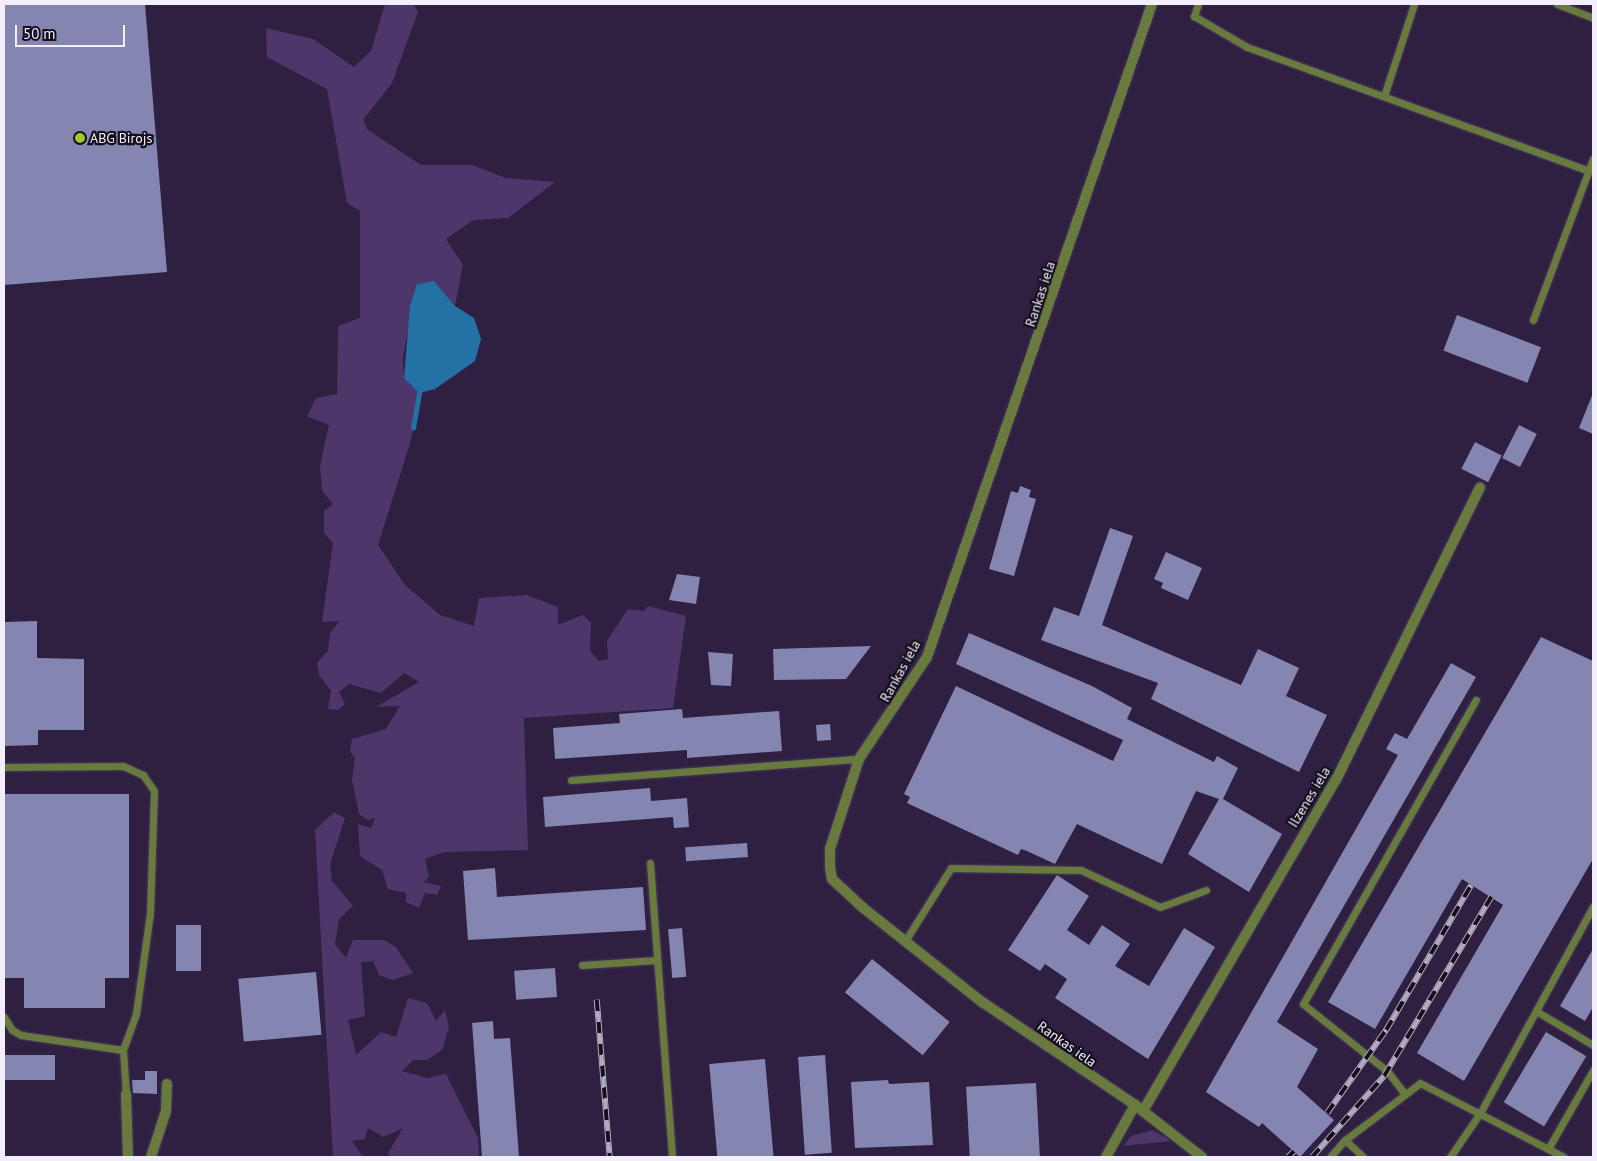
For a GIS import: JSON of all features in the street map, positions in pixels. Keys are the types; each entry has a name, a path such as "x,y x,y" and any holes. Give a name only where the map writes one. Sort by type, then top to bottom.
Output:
{"street":[{"name":"Rankas iela","path":"1152,4 927,658 859,759 830,848 832,878 905,941 1071,1066 1139,1108 1202,1157"},
{"name":"Ilzenes iela","path":"1106,1157 1139,1108 1336,780 1480,487"},
{"path":"151,1157 166,1111 167,1084"},
{"path":"126,1094 128,1157"}],"lane":[{"path":"1198,4 1194,16 1247,47 1589,171"},
{"path":"1384,96 1414,4"},
{"path":"1557,4 1593,18"},
{"path":"1533,320 1593,159"},
{"path":"1405,1094 1387,1071 1303,1004 1476,700"},
{"path":"571,780 859,759"},
{"path":"4,767 96,763 123,766 143,775 154,791 150,913 136,1014 123,1050 126,1094"},
{"path":"650,863 672,1157"},
{"path":"905,941 951,868 1081,870 1160,907 1206,890"},
{"path":"1450,1157 1480,1113 1593,907"},
{"path":"582,965 657,960"},
{"path":"1536,1011 1593,1045"},
{"path":"4,1016 12,1030 21,1035 123,1050"},
{"path":"1548,1149 1593,1070"},
{"path":"1330,1157 1345,1140 1420,1083 1564,1157"},
{"path":"1345,1140 1362,1157"}],"shaded area":[{"path":"385,4 413,4 418,12 392,83 363,120 368,130 421,165 472,165 506,178 555,182 508,218 473,220 446,239 463,265 455,306 434,281 417,284 403,357 404,378 419,393 411,440 378,545 405,585 440,615 474,626 479,598 527,595 558,607 558,625 583,615 591,623 590,651 599,661 608,659 607,641 628,609 644,611 648,606 686,616 673,708 524,718 528,850 444,852 425,859 429,877 423,882 441,886 437,895 425,893 419,908 406,902 406,893 388,889 382,870 360,856 358,824 371,828 375,818 368,820 359,814 352,780 355,758 350,751 352,739 386,729 400,706 376,707 419,682 404,673 381,693 349,684 339,692 345,704 338,710 328,709 331,691 319,675 317,663 328,651 330,633 340,621 322,622 333,543 324,533 324,511 333,504 322,491 320,466 329,425 307,416 316,398 337,394 338,326 360,318 360,211 347,203 327,89 267,57 266,28 313,39 354,67 371,51"},
{"path":"334,812 345,818 330,864 332,881 353,906 339,919 335,944 346,958 353,940 384,940 396,947 413,973 393,980 379,975 373,961 361,962 365,1016 348,1020 356,1055 381,1032 396,1037 408,998 427,1003 436,1021 445,1010 449,1027 442,1050 427,1060 413,1060 402,1071 428,1078 446,1074 478,1138 479,1157 390,1157 388,1153 403,1128 384,1137 368,1128 365,1139 352,1141 363,1157 333,1157 315,830"},
{"path":"1153,1130 1171,1141 1123,1146 1131,1136"}],"water":[{"path":"434,281 455,306 474,318 481,339 475,361 435,389 419,393 404,378 410,306 417,284"}],"building":[{"name":"ABG Birojs","path":"4,4 145,4 167,272 4,285"},
{"path":"1457,315 1541,347 1527,383 1443,350"},
{"path":"1593,393 1593,434 1579,428"},
{"path":"1519,425 1537,434 1520,467 1502,458"},
{"path":"1475,442 1502,456 1488,482 1461,469"},
{"path":"1020,486 1031,490 1029,497 1036,499 1014,576 989,569 1011,491 1018,493"},
{"path":"1110,528 1133,536 1102,625 1241,685 1258,649 1299,668 1286,696 1327,715 1299,772 1151,699 1158,683 1041,640 1054,607 1079,616"},
{"path":"1166,552 1202,568 1188,600 1161,588 1163,583 1154,579"},
{"path":"677,574 700,577 696,604 669,600"},
{"path":"37,621 37,658 84,659 84,730 38,730 38,745 4,746 4,622"},
{"path":"969,633 1092,686 1132,708 1127,719 1214,762 1217,756 1238,768 1223,799 1282,834 1249,892 1188,854 1219,799 1196,791 1162,864 1077,824 1055,864 1021,849 1018,855 907,803 910,797 904,794 956,686 1113,761 1123,740 956,664"},
{"path":"1541,637 1593,661 1593,859 1464,1081 1417,1053 1503,905 1462,879 1375,1029 1328,1002"},
{"path":"871,646 846,679 774,680 773,649"},
{"path":"708,652 733,654 731,686 711,685"},
{"path":"1451,663 1476,677 1277,1022 1318,1049 1297,1087 1334,1120 1300,1157 1262,1123 1259,1127 1206,1092 1398,755 1386,749 1395,733 1407,739"},
{"path":"682,709 683,718 779,711 782,751 687,758 687,750 555,759 553,728 620,723 619,714"},
{"path":"830,724 831,740 817,741 816,725"},
{"path":"650,788 651,801 687,798 689,827 674,828 673,817 545,827 543,797"},
{"path":"5,794 129,794 129,978 105,978 105,1008 24,1008 24,978 5,978"},
{"path":"747,843 748,857 686,861 685,847"},
{"path":"495,868 497,897 643,887 646,930 468,940 463,871"},
{"path":"1057,875 1089,896 1067,930 1089,945 1102,925 1130,944 1115,966 1149,986 1184,928 1215,947 1148,1059 1055,998 1067,979 1045,964 1040,971 1008,950"},
{"path":"176,925 201,925 201,971 176,971"},
{"path":"682,928 686,977 672,978 668,929"},
{"path":"1593,949 1593,1007 1585,1021 1560,1006"},
{"path":"872,959 950,1022 923,1055 845,992"},
{"path":"555,968 557,997 516,1000 514,971"},
{"path":"316,972 321,1035 244,1042 238,979"},
{"path":"493,1021 494,1039 510,1038 519,1157 482,1157 472,1023"},
{"path":"1546,1032 1586,1056 1544,1126 1504,1102"},
{"path":"4,1055 55,1055 55,1080 4,1080"},
{"path":"825,1055 832,1153 805,1155 798,1057"},
{"path":"765,1059 774,1157 717,1157 709,1064"},
{"path":"145,1071 157,1071 157,1094 133,1093 132,1080 145,1080"},
{"path":"888,1080 889,1084 929,1082 933,1145 855,1148 851,1082"},
{"path":"1036,1083 1040,1157 970,1157 966,1087"}],"waterway":[{"path":"413,428 419,393"}],"railway":[{"path":"1327,1113 1386,1030 1471,885"},
{"path":"1312,1157 1384,1076 1491,897"},
{"path":"597,1000 610,1157"},
{"path":"1288,1157 1294,1151"}],"place":[{"name":"ABG Birojs","path":"80,138"}]}
